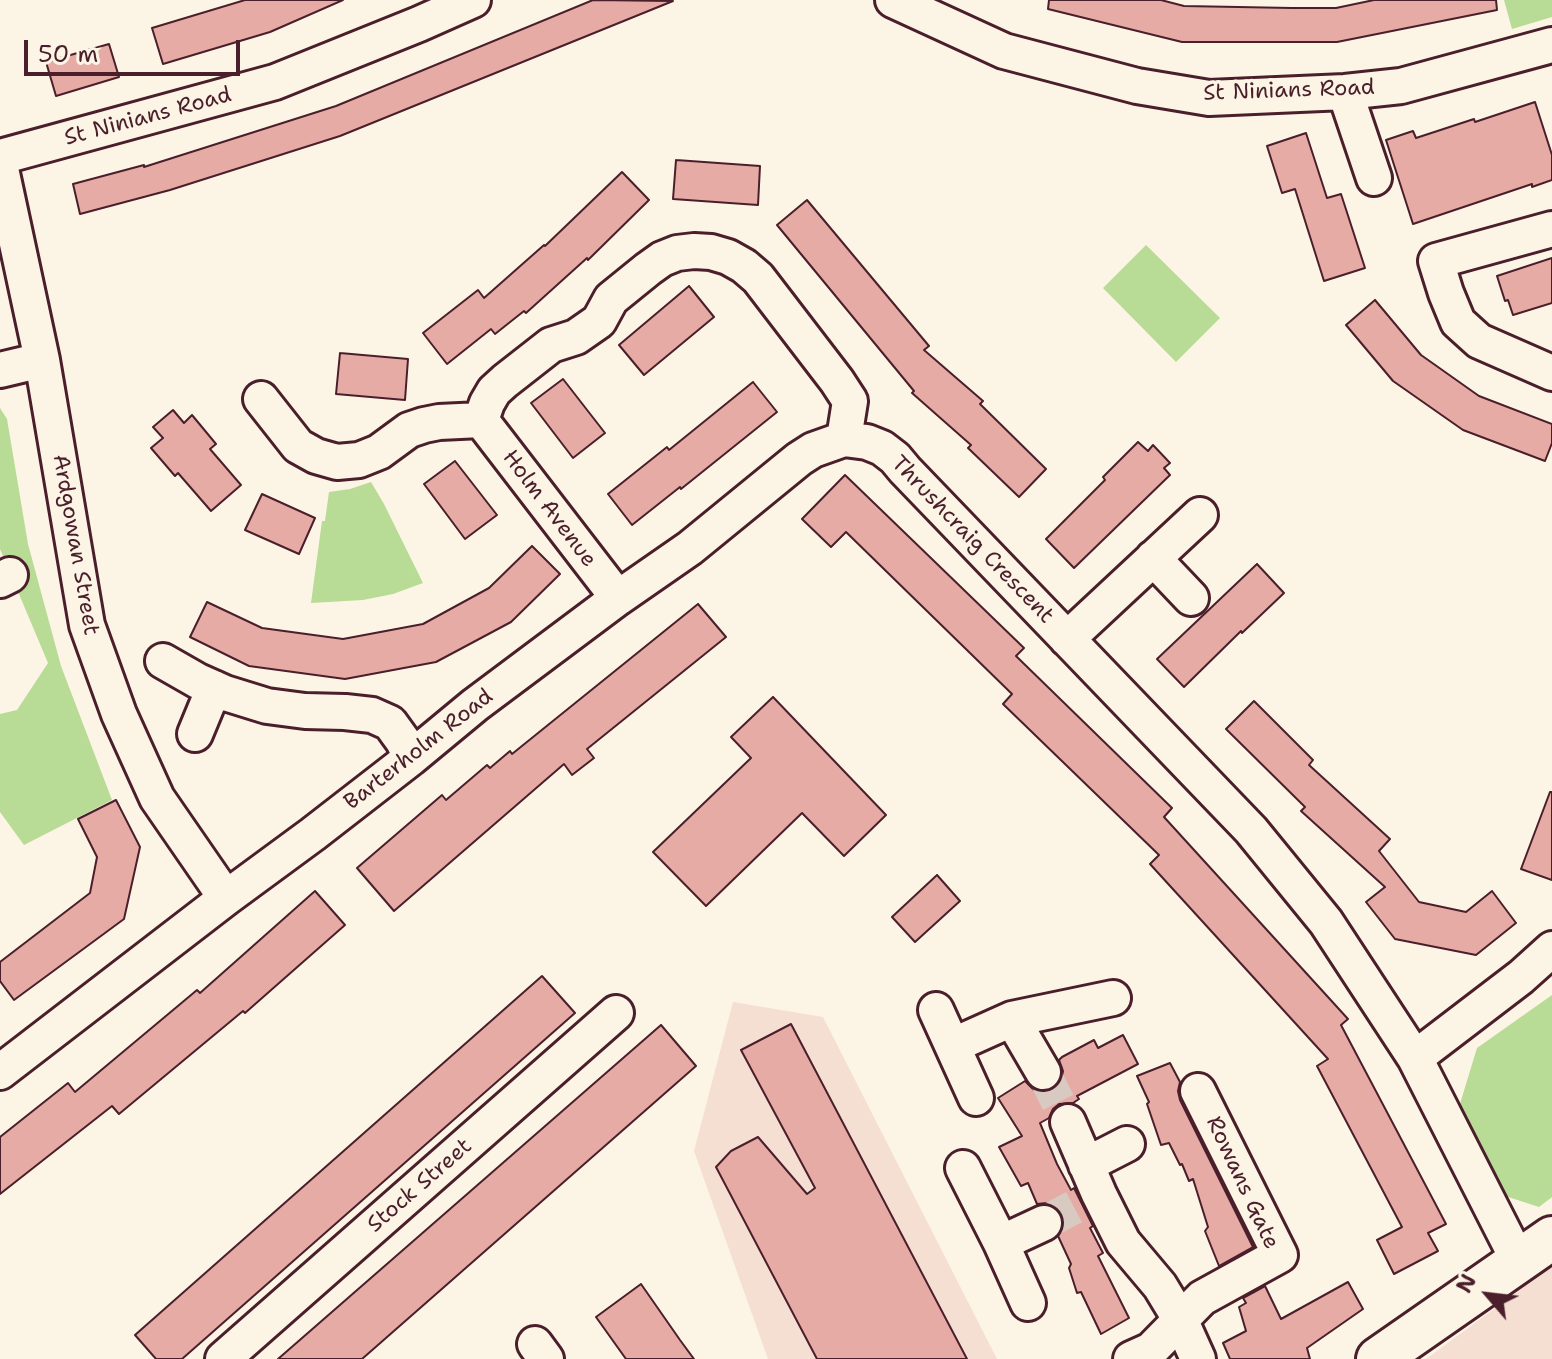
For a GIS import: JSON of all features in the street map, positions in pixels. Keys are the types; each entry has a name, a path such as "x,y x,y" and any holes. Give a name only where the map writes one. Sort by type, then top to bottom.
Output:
{"street":[{"name":"St Ninians Road","path":"0,157 275,82 420,12 473,0"},
{"name":"St Ninians Road","path":"893,0 1004,51 1137,86 1209,98 1345,92 1401,86 1552,45"},
{"path":"1345,92 1374,178"},
{"name":"Ardgowan Street","path":"0,164 42,360 79,584 94,648 119,714 157,798 226,898"},
{"path":"1552,229 1436,261 1458,322 1479,341 1552,373"},
{"path":"261,399 298,446 316,456 337,462 359,460 379,452 395,439 424,425 481,420 494,391 505,381 551,345 576,337 599,321 611,299 648,269 677,253 711,252 728,257 758,278 837,381 850,401 844,439"},
{"path":"0,370 42,360"},
{"name":"Holm Avenue","path":"481,420 618,598"},
{"name":"Barterholm Road","path":"0,1072 313,834 475,705 690,548 799,459 813,450 844,439"},
{"name":"Thrushcraig Crescent","path":"844,439 867,442 895,458 1262,843 1326,922 1535,1250"},
{"path":"1067,639 1200,515"},
{"path":"1153,558 1191,598"},
{"path":"163,661 214,688 267,706 372,715 390,723 411,758"},
{"path":"195,734 214,688"},
{"path":"1415,1058 1521,977 1552,949"},
{"path":"954,1045 1012,1019 1113,998"},
{"path":"936,1010 976,1098"},
{"name":"Stock Street","path":"223,1359 616,1013"},
{"path":"1012,1019 1043,1072"},
{"name":"Rowans Gate","path":"1131,1359 1151,1350 1202,1298 1280,1255 1198,1091"},
{"path":"1068,1122 1123,1242 1160,1286 1180,1319 1198,1359"},
{"path":"1086,1165 1127,1144"},
{"path":"963,1168 1028,1303"},
{"path":"1001,1243 1044,1223"},
{"path":"1378,1359 1535,1250"}],"shaded area":[{"path":"733,1002 823,1017 997,1359 768,1359 694,1151"},
{"path":"1552,1266 1552,1359 1426,1359"}],"green space":[{"path":"1504,0 1552,0 1552,17 1512,29"},
{"path":"1146,245 1220,318 1176,362 1103,288"},
{"path":"0,408 7,419 28,544 61,666 112,800 24,845 0,812 0,714 17,710 48,663 0,549"},
{"path":"371,482 423,583 393,594 363,600 311,603 329,492"},
{"path":"1552,995 1552,1197 1539,1207 1499,1194 1459,1107 1477,1048"}],"building":[{"path":"245,0 343,0 270,32 163,64 152,28"},
{"path":"593,0 673,1 340,136 170,190 80,214 73,184 144,167 336,106"},
{"path":"1049,0 1161,0 1184,6 1336,8 1374,0 1496,0 1497,10 1337,42 1182,42 1048,9"},
{"path":"109,44 119,77 56,96 46,62"},
{"path":"1535,102 1552,155 1552,180 1413,224 1386,140 1413,131 1416,138"},
{"path":"1306,133 1327,198 1341,194 1365,268 1324,281 1295,189 1282,193 1267,146"},
{"path":"676,160 760,166 758,205 673,199"},
{"path":"622,172 649,200 588,260 526,313 524,311 495,334 491,329 447,364 423,333 478,290 484,298 545,246"},
{"path":"807,200 929,346 924,350 983,401 980,404 1046,469 1019,497 968,448 971,445 912,393 914,391 777,225"},
{"path":"1552,258 1552,303 1513,315 1497,276"},
{"path":"689,286 714,317 644,375 619,345"},
{"path":"1375,300 1421,355 1479,396 1552,424 1552,443 1545,461 1463,430 1393,381 1346,325"},
{"path":"340,353 408,359 405,400 336,394"},
{"path":"563,379 605,433 573,458 531,403"},
{"path":"753,382 777,412 632,525 608,494 667,447 669,450"},
{"path":"173,410 184,423 192,415 216,444 210,449 241,485 211,511 151,448 163,438 153,427"},
{"path":"1138,442 1148,451 1153,445 1170,463 1164,468 1170,475 1074,568 1046,539"},
{"path":"455,461 497,515 465,539 424,484"},
{"path":"845,475 1024,648 1016,656 1172,808 1164,817 1348,1019 1341,1025 1446,1224 1428,1233 1438,1251 1394,1274 1377,1240 1402,1227 1317,1066 1328,1059 1150,864 1159,855 1003,704 1012,694 846,532 831,547 802,519"},
{"path":"262,494 315,518 299,554 245,530"},
{"path":"532,546 560,574 511,622 436,662 345,679 249,666 190,637 207,602 262,628 343,639 423,624 489,588"},
{"path":"1257,564 1284,593 1184,687 1157,659"},
{"path":"698,604 726,637 587,749 594,758 572,775 564,764 394,911 357,868 442,795 446,800 487,765 490,768 510,751 512,754"},
{"path":"773,697 886,815 844,856 802,813 706,906 653,852 751,758 731,737"},
{"path":"1254,701 1313,760 1309,765 1390,839 1379,851 1419,902 1466,912 1492,891 1516,923 1476,955 1395,939 1366,902 1385,887 1301,811 1305,807 1226,729"},
{"path":"1552,792 1552,880 1521,869"},
{"path":"116,800 140,847 124,919 14,1000 0,981 0,962 90,893 97,857 78,819"},
{"path":"937,875 960,901 915,942 892,917"},
{"path":"315,891 345,925 245,1013 243,1011 119,1114 112,1106 0,1194 0,1137 68,1083 75,1092 197,990 200,993"},
{"path":"542,976 575,1013 182,1359 156,1359 135,1335"},
{"path":"791,1024 967,1359 817,1359 716,1167 731,1151 758,1137 807,1194 815,1188 741,1050"},
{"path":"661,1025 696,1066 362,1359 278,1359"},
{"path":"1123,1035 1138,1064 1077,1096 1079,1099 1073,1103 1059,1104 1049,1118 1040,1123 1057,1164 1071,1190 1074,1188 1093,1226 1090,1228 1103,1253 1098,1256 1129,1318 1101,1334 1081,1292 1077,1293 1069,1268 1071,1264 1058,1236 1064,1226 1062,1214 1055,1206 1037,1204 1028,1183 1021,1186 999,1147 1022,1136 998,1098 1025,1081 1034,1090 1052,1090 1061,1081 1063,1071 1059,1060 1062,1057 1094,1040 1098,1048"},
{"path":"1170,1063 1180,1082 1180,1100 1253,1247 1219,1266 1205,1231 1208,1227 1193,1179 1189,1181 1169,1143 1161,1145 1147,1104 1149,1102 1137,1076"},
{"path":"1348,1282 1363,1309 1307,1348 1310,1359 1230,1359 1223,1343 1246,1331 1239,1307 1246,1303 1243,1298 1265,1286 1281,1319"},
{"path":"641,1284 694,1359 626,1359 596,1317"}],"tunnel":[{"path":"1043,1072 1068,1122"},
{"path":"1044,1223 1099,1194"}]}
